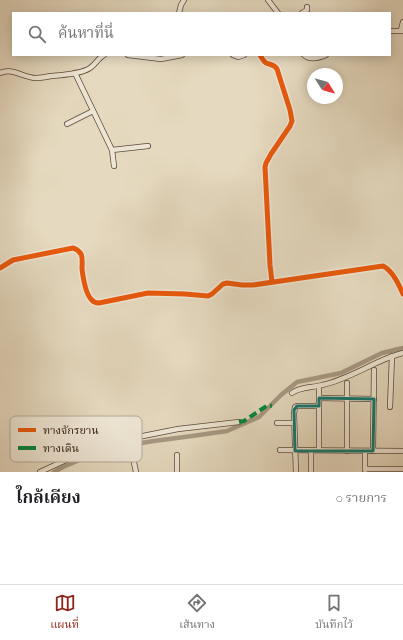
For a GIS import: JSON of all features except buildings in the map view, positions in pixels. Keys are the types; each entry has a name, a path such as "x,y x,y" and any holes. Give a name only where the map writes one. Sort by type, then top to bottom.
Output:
{"street":[{"path":"179,12 184,0"},
{"path":"268,0 277,12"},
{"path":"303,12 307,7"},
{"path":"391,31 402,31 403,22"},
{"path":"0,73 10,71 35,78 75,73 89,68 102,56"},
{"path":"136,56 161,59 177,56"},
{"path":"261,56 265,62 275,66 292,118 290,126 271,154 265,167 272,282"},
{"path":"305,56 310,59 324,56"},
{"path":"75,73 112,150 114,166"},
{"path":"67,124 93,111"},
{"path":"112,150 148,146"},
{"path":"0,268 13,260 73,248 80,252 82,256 83,276 88,294 91,300 99,303 148,293 208,296 223,284 227,283 253,285 383,266 390,272 403,294"},
{"path":"292,392 302,388 337,381 392,356 403,353"},
{"path":"390,407 392,356"},
{"path":"373,451 374,370"},
{"path":"347,383 347,450"},
{"path":"319,389 319,450"},
{"path":"319,398 374,399"},
{"path":"296,472 294,422 295,407 319,406"},
{"path":"142,437 178,429 239,422"},
{"path":"277,423 294,422"},
{"path":"280,450 403,451"},
{"path":"311,451 311,472"},
{"path":"365,451 365,470 403,469"},
{"path":"177,455 177,472"},
{"path":"40,472 62,462"},
{"path":"134,462 136,472"}],"highlighted area":[{"path":"319,398 374,399 373,451 295,451 294,410 297,406 319,406"}],"waterway":[{"path":"142,443 227,431 259,417 281,395 297,382 341,373 382,353 403,348"},
{"path":"54,472 75,462"}],"marked path":[{"path":"239,422 244,421 268,405 272,406"}],"cycle path":[{"path":"261,56 266,63 274,65 277,69 292,121 271,154 265,167 272,282"},
{"path":"0,268 13,260 74,248 79,251 82,256 82,269 87,293 93,301 98,303 148,293 208,296 223,284 227,283 253,285 383,266 393,275 403,294"}]}
